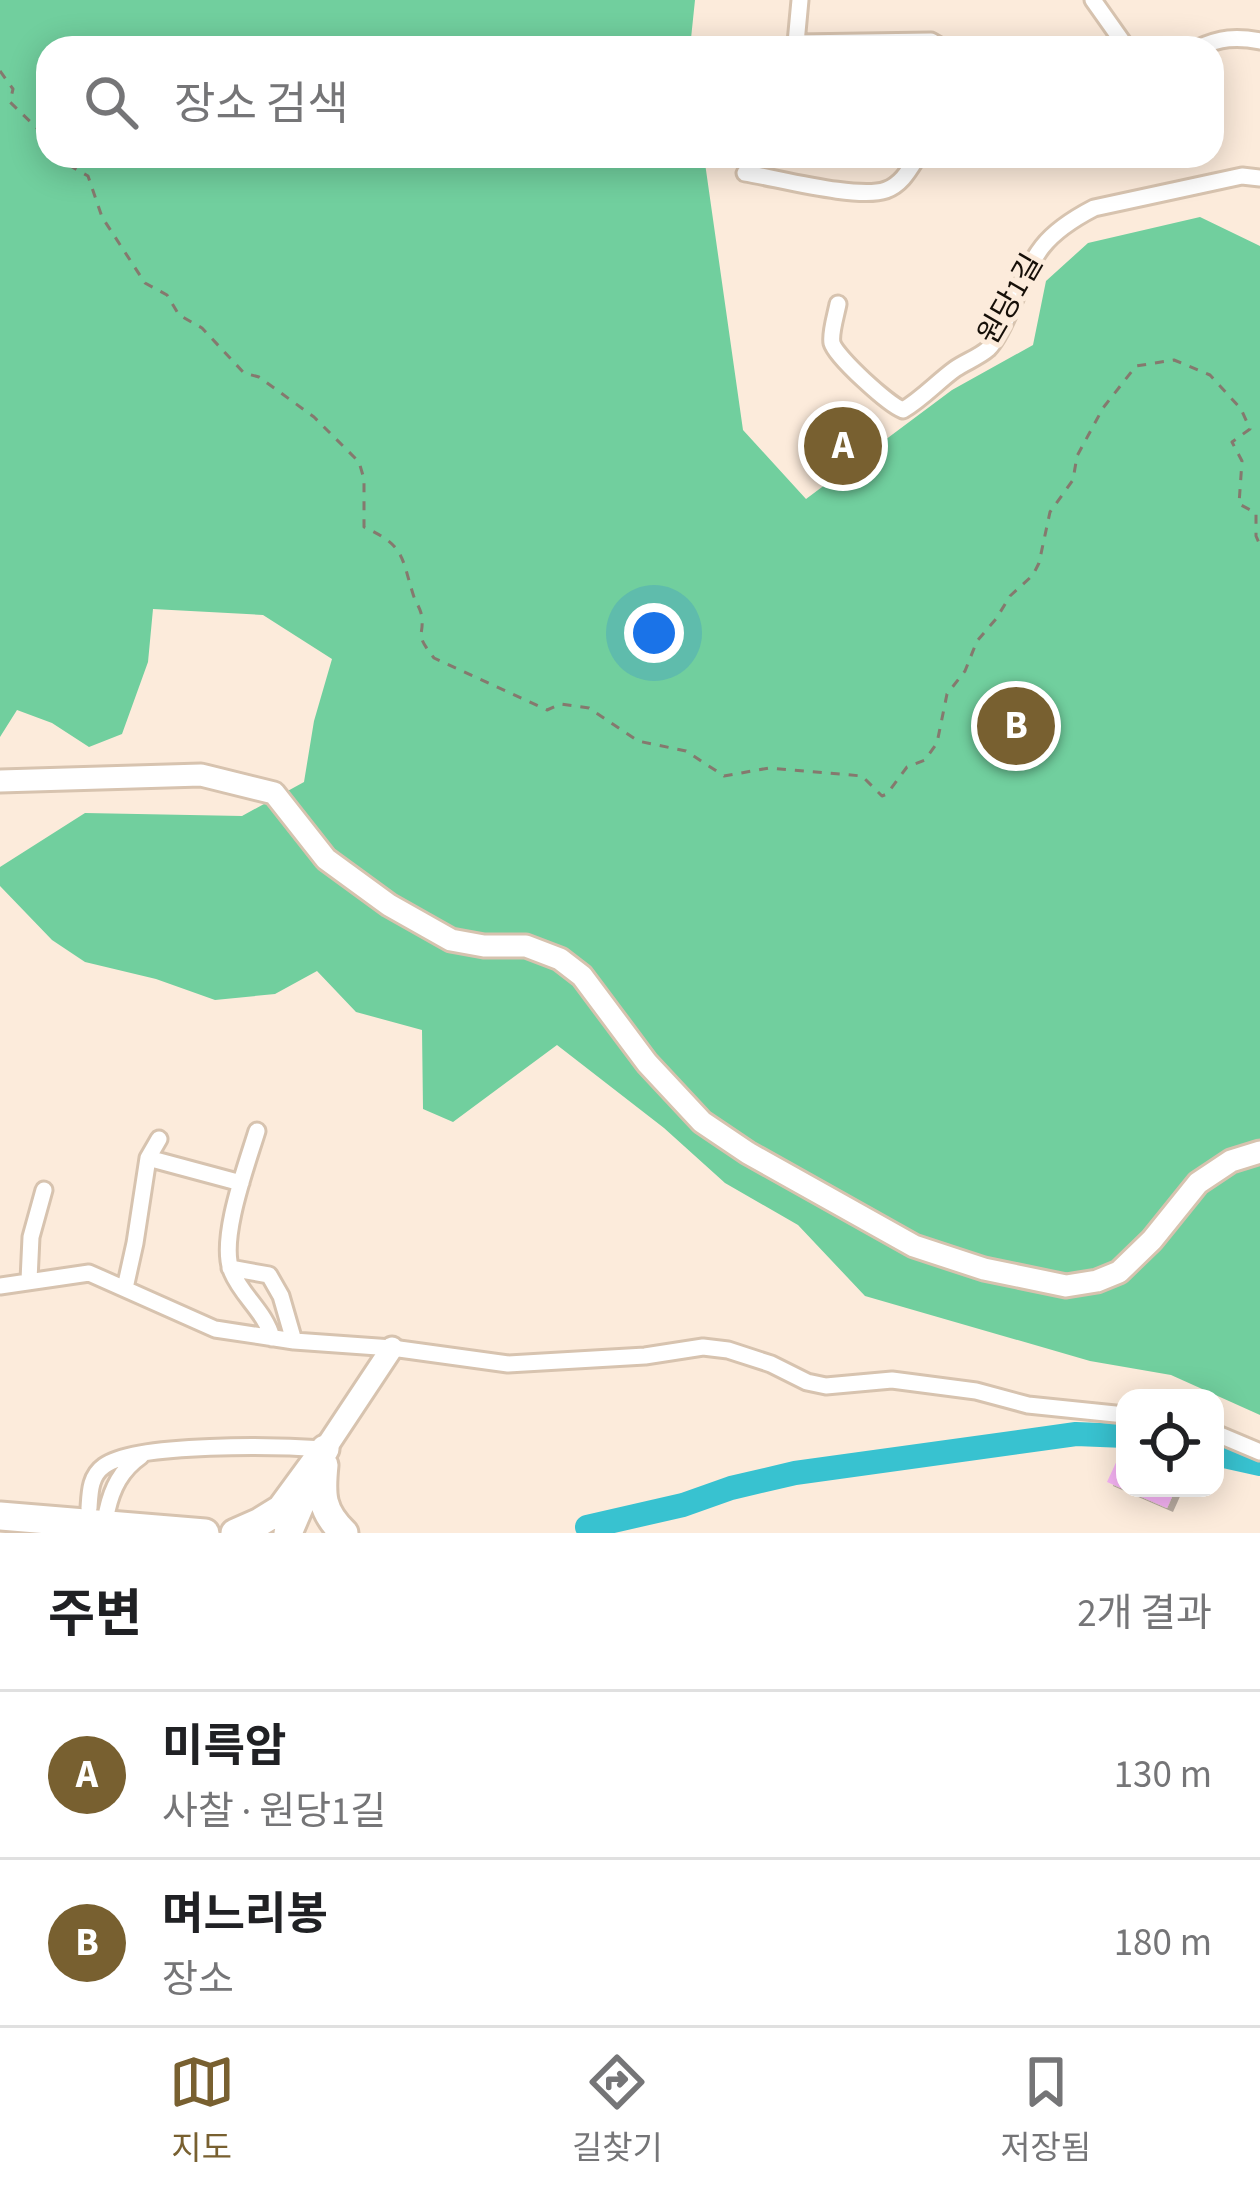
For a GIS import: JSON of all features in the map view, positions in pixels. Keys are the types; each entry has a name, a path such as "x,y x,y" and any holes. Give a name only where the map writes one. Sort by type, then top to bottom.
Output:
{"highway":[{"path":"235,1533 281,1509 325,1448"},
{"path":"288,1533 325,1448"},
{"path":"325,1448 325,1509 344,1533"},
{"path":"0,1516 205,1533"}],"street":[{"path":"797,36 800,0"},
{"path":"1094,0 1119,36"},
{"path":"1224,38 1260,41"},
{"path":"745,173 862,193 884,191 902,181 910,168"},
{"name":"원당1길","path":"838,304 831,341 841,358 889,405 903,410 988,349 1048,236 1094,208 1241,176 1260,178"},
{"path":"0,781 201,775 274,793 326,859 389,905 451,940 526,946 560,959 582,976 647,1063 702,1122 914,1246 984,1268 1066,1286 1119,1272 1198,1184 1231,1161 1260,1152"},
{"path":"257,1131 228,1245 230,1268 272,1338"},
{"path":"125,1288 148,1157 159,1139"},
{"path":"148,1157 241,1183"},
{"path":"29,1280 31,1237 44,1190"},
{"path":"230,1268 269,1275 281,1295 294,1341"},
{"path":"0,1286 89,1273 215,1329 272,1338 508,1364 645,1356 703,1347 728,1350 826,1386 892,1380 976,1391 1028,1405 1116,1414"},
{"path":"89,1508 91,1483 100,1468 118,1459 269,1446 325,1448 392,1348"},
{"path":"1224,1437 1260,1452"},
{"path":"269,1446 292,1455 300,1483"},
{"path":"107,1511 111,1490 129,1464 143,1454"}],"path":[{"path":"0,71 13,89 10,102 36,127"},
{"path":"74,168 88,176 102,217 146,283 167,295 178,315 202,328 244,373 260,377 314,417 359,462 364,479 364,526 385,536 409,569 422,616 421,642 434,658 547,710 561,704 589,708 638,741 686,751 724,776 787,768 862,776 882,796 907,767 925,760 937,743 947,694 965,670 976,641 1010,596 1033,575 1050,512 1072,480 1077,456 1103,408 1136,365 1174,360 1210,375 1240,409 1250,429 1232,442 1242,460 1239,504 1256,513 1260,545"}],"green space":[{"path":"0,0 695,0 691,36 36,36 36,168 706,168 743,430 806,499 952,390 1033,345 1046,281 1088,243 1200,217 1260,246 1260,1415 1224,1399 1224,1389 1202,1389 1171,1375 1090,1361 865,1296 798,1225 725,1183 664,1128 557,1045 453,1122 423,1109 422,1030 356,1012 317,971 275,994 215,1000 156,979 85,962 52,940 0,886 0,867 85,813 242,816 304,782 314,721 332,659 263,615 153,609 148,662 122,734 89,747 52,723 17,710 0,737"}],"building":[{"path":"828,421 861,423 858,470 825,468"},
{"path":"1116,1462 1116,1486 1107,1482"},
{"path":"1142,1497 1172,1497 1167,1508"}],"waterway":[{"path":"587,1527 795,1473 1076,1434 1116,1436"},
{"path":"1224,1456 1260,1464"}],"place":[{"name":"미륵암","path":"843,446"},
{"name":"며느리봉","path":"1016,726"}]}
